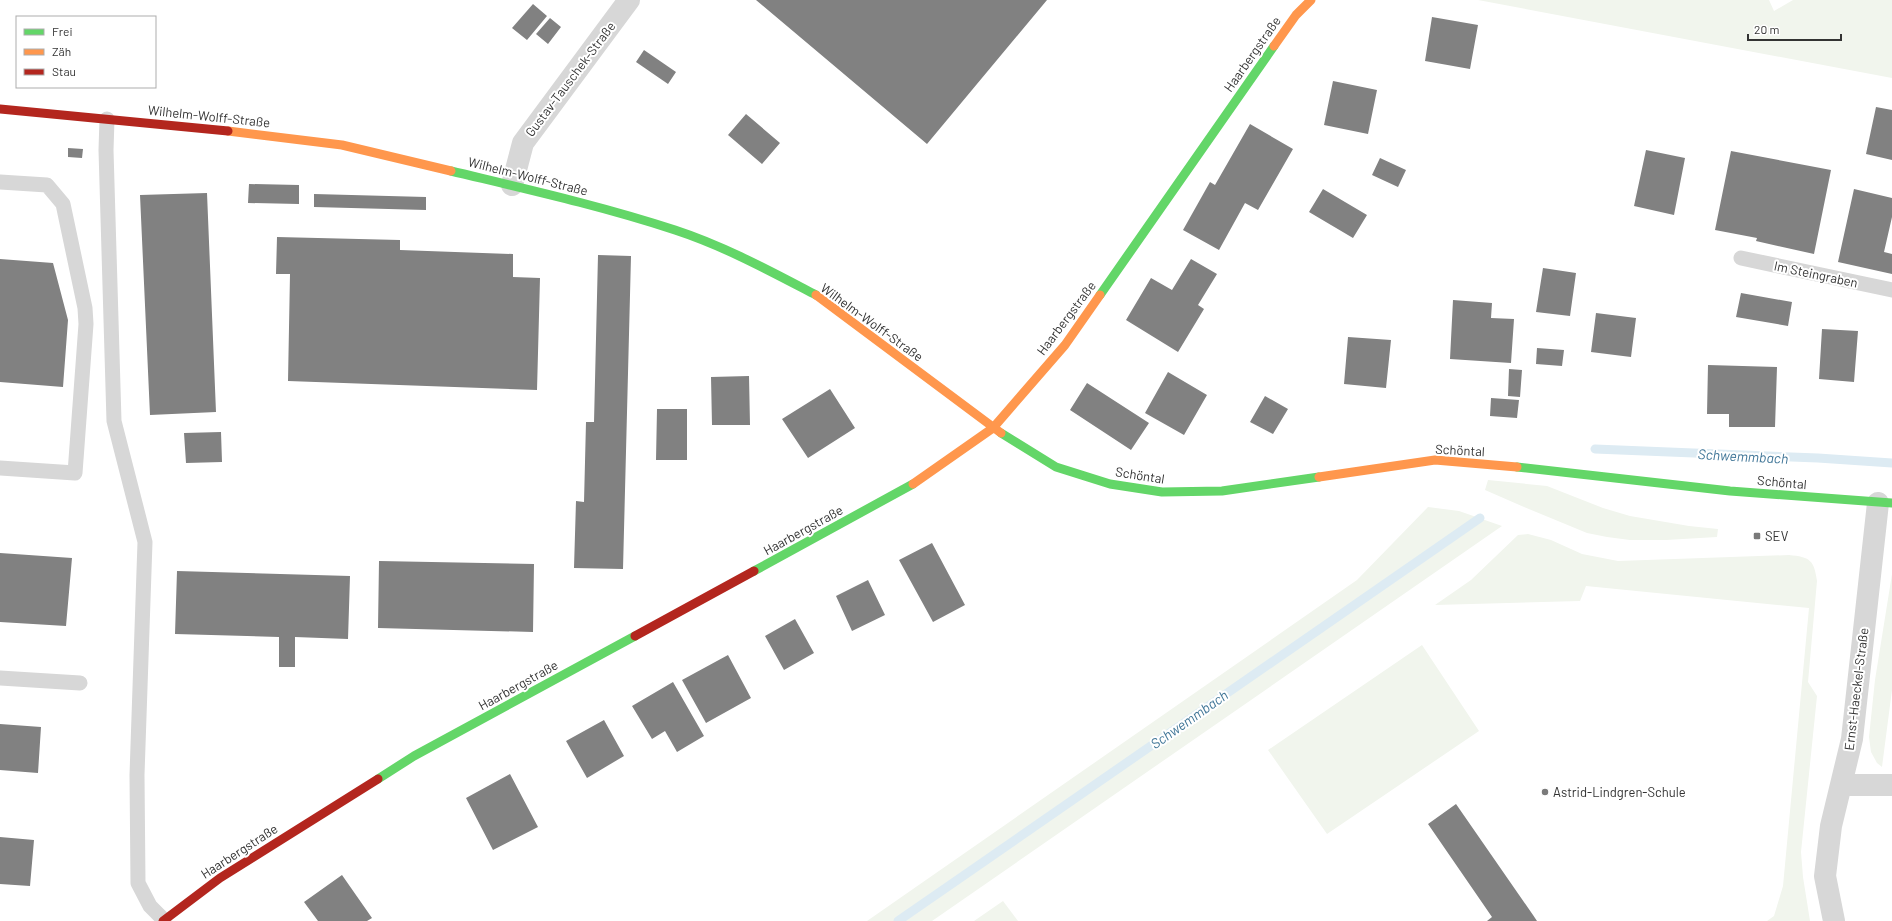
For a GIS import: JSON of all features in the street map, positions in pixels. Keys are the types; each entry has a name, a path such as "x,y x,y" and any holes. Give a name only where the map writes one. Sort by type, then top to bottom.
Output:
{"street":[{"name":"Gustav-Tauschek-Straße","path":"512,185 523,143 629,0"},
{"name":"Haarbergstraße","path":"164,921 220,878 414,756 906,488 993,428 1065,345 1296,15 1311,0"},
{"name":"Wilhelm-Wolff-Straße","path":"0,109 176,125 342,145 582,202 676,230 742,256 818,296 993,428"},
{"name":"Schöntal","path":"993,428 1056,467 1110,484 1162,492 1222,491 1435,460 1554,470 1730,491 1885,503"},
{"name":"Ernst-Haeckel-Straße","path":"1834,921 1825,876 1831,826 1852,738 1885,503"},
{"path":"1842,785 1892,785"}],"lane":[{"path":"107,119 106,150 114,420 146,542 137,775 138,883 150,906 164,921"},
{"path":"0,182 47,185 63,204 85,308 86,324 75,473 0,468"},
{"name":"Im Steingraben","path":"1741,258 1892,290"},
{"path":"0,678 80,683"}],"shaded area":[{"path":"1478,0 1769,0 1774,11 1793,0 1892,0 1892,78"},
{"path":"1488,480 1547,486 1603,508 1630,516 1689,526 1718,529 1717,537 1666,540 1630,540 1587,533 1485,490"},
{"path":"1428,507 1459,511 1502,526 932,921 867,921 1357,580"},
{"path":"1528,534 1551,540 1582,554 1618,561 1789,555 1802,557 1810,561 1814,568 1817,581 1808,682 1817,696 1801,852 1803,877 1810,921 1767,921 1774,916 1783,886 1809,608 1586,586 1580,601 1435,605 1471,580 1518,535"},
{"path":"1892,574 1892,690 1882,767 1877,763 1871,752 1869,737 1875,680"},
{"path":"1422,645 1479,731 1327,834 1268,750"},
{"path":"1003,901 1018,921 974,921"}],"building":[{"path":"756,0 1047,0 927,144"},
{"path":"533,4 547,16 527,40 512,28"},
{"path":"1432,17 1478,25 1470,69 1425,61"},
{"path":"550,18 561,27 548,44 536,34"},
{"path":"644,50 676,72 668,84 636,62"},
{"path":"1333,81 1377,90 1368,134 1324,125"},
{"path":"1876,107 1892,110 1892,160 1866,154"},
{"path":"746,114 780,143 762,164 728,135"},
{"path":"1250,124 1293,149 1258,210 1245,203 1219,250 1183,230 1210,182 1215,185"},
{"path":"68,148 83,149 82,158 68,157"},
{"path":"1646,150 1685,158 1674,215 1634,206"},
{"path":"1731,151 1831,170 1814,254 1756,241 1757,238 1715,230"},
{"path":"1380,158 1406,170 1398,187 1372,175"},
{"path":"249,184 299,185 299,204 248,203"},
{"path":"1323,189 1367,215 1353,238 1309,212"},
{"path":"1854,189 1892,198 1892,217 1884,252 1892,254 1892,274 1838,262"},
{"path":"207,193 216,412 150,415 140,195"},
{"path":"314,194 426,197 426,210 314,207"},
{"path":"277,237 400,240 400,250 513,254 513,277 540,278 537,390 288,381 290,274 276,274"},
{"path":"598,255 631,256 623,569 574,568 576,501 584,502 586,422 594,422"},
{"path":"0,259 53,263 68,320 63,387 0,382"},
{"path":"1191,259 1217,274 1198,305 1204,309 1178,352 1126,320 1151,278 1172,290"},
{"path":"1543,268 1576,273 1570,316 1536,312"},
{"path":"1741,293 1792,302 1788,326 1736,317"},
{"path":"1453,300 1492,303 1491,318 1514,319 1511,363 1450,359"},
{"path":"1596,313 1636,318 1631,357 1591,352"},
{"path":"1822,329 1858,331 1854,382 1819,379"},
{"path":"1348,337 1391,340 1386,388 1344,384"},
{"path":"1537,348 1564,350 1562,366 1536,364"},
{"path":"1708,365 1777,367 1775,427 1729,427 1729,414 1707,414"},
{"path":"1509,369 1522,370 1520,397 1508,396"},
{"path":"1168,372 1207,395 1184,435 1145,413"},
{"path":"749,376 750,425 712,425 711,377"},
{"path":"1087,383 1149,423 1131,450 1070,410"},
{"path":"830,389 855,428 808,458 782,419"},
{"path":"1265,396 1288,409 1273,434 1250,422"},
{"path":"1491,398 1519,400 1517,418 1490,416"},
{"path":"657,409 687,409 687,460 656,460"},
{"path":"221,432 222,462 186,463 184,433"},
{"path":"932,543 965,605 933,622 899,560"},
{"path":"0,553 72,558 66,626 0,622"},
{"path":"379,561 534,564 533,632 378,628"},
{"path":"177,571 350,576 348,639 295,637 295,667 279,667 279,637 175,634"},
{"path":"868,580 885,615 852,631 836,596"},
{"path":"795,619 814,653 784,670 765,636"},
{"path":"728,655 751,698 706,723 682,680"},
{"path":"673,682 704,736 677,752 665,731 652,739 632,706"},
{"path":"604,720 624,756 587,778 566,741"},
{"path":"0,724 41,727 38,773 0,770"},
{"path":"510,774 538,827 493,850 466,798"},
{"path":"1456,804 1537,921 1487,921 1492,917 1428,824"},
{"path":"0,837 34,840 30,886 0,884"},
{"path":"342,875 372,918 367,921 318,921 304,902"}],"waterway":[{"name":"Schwemmbach","path":"1595,449 1818,458 1892,463"},
{"name":"Schwemmbach","path":"898,921 1480,518"}],"traffic: fast":[{"path":"1100,295 1274,46"},
{"path":"451,171 592,206 647,221 693,236 729,251 816,295"},
{"path":"1001,433 1056,467 1110,484 1162,492 1222,491 1319,477"},
{"path":"1517,467 1730,491 1892,503"},
{"path":"754,571 913,484"},
{"path":"378,779 414,756 635,636"}],"traffic: slow":[{"path":"1274,46 1296,15 1311,0"},
{"path":"228,131 342,145 451,171"},
{"path":"816,295 1001,433"},
{"path":"913,484 993,428 1065,345 1100,295"},
{"path":"1319,477 1435,460 1517,467"}],"traffic: jam":[{"path":"0,109 228,131"},
{"path":"635,636 754,571"},
{"path":"163,921 220,878 378,779"}],"place":[{"name":"SEV","path":"1757,536"},
{"name":"Astrid-Lindgren-Schule","path":"1545,792"}]}
